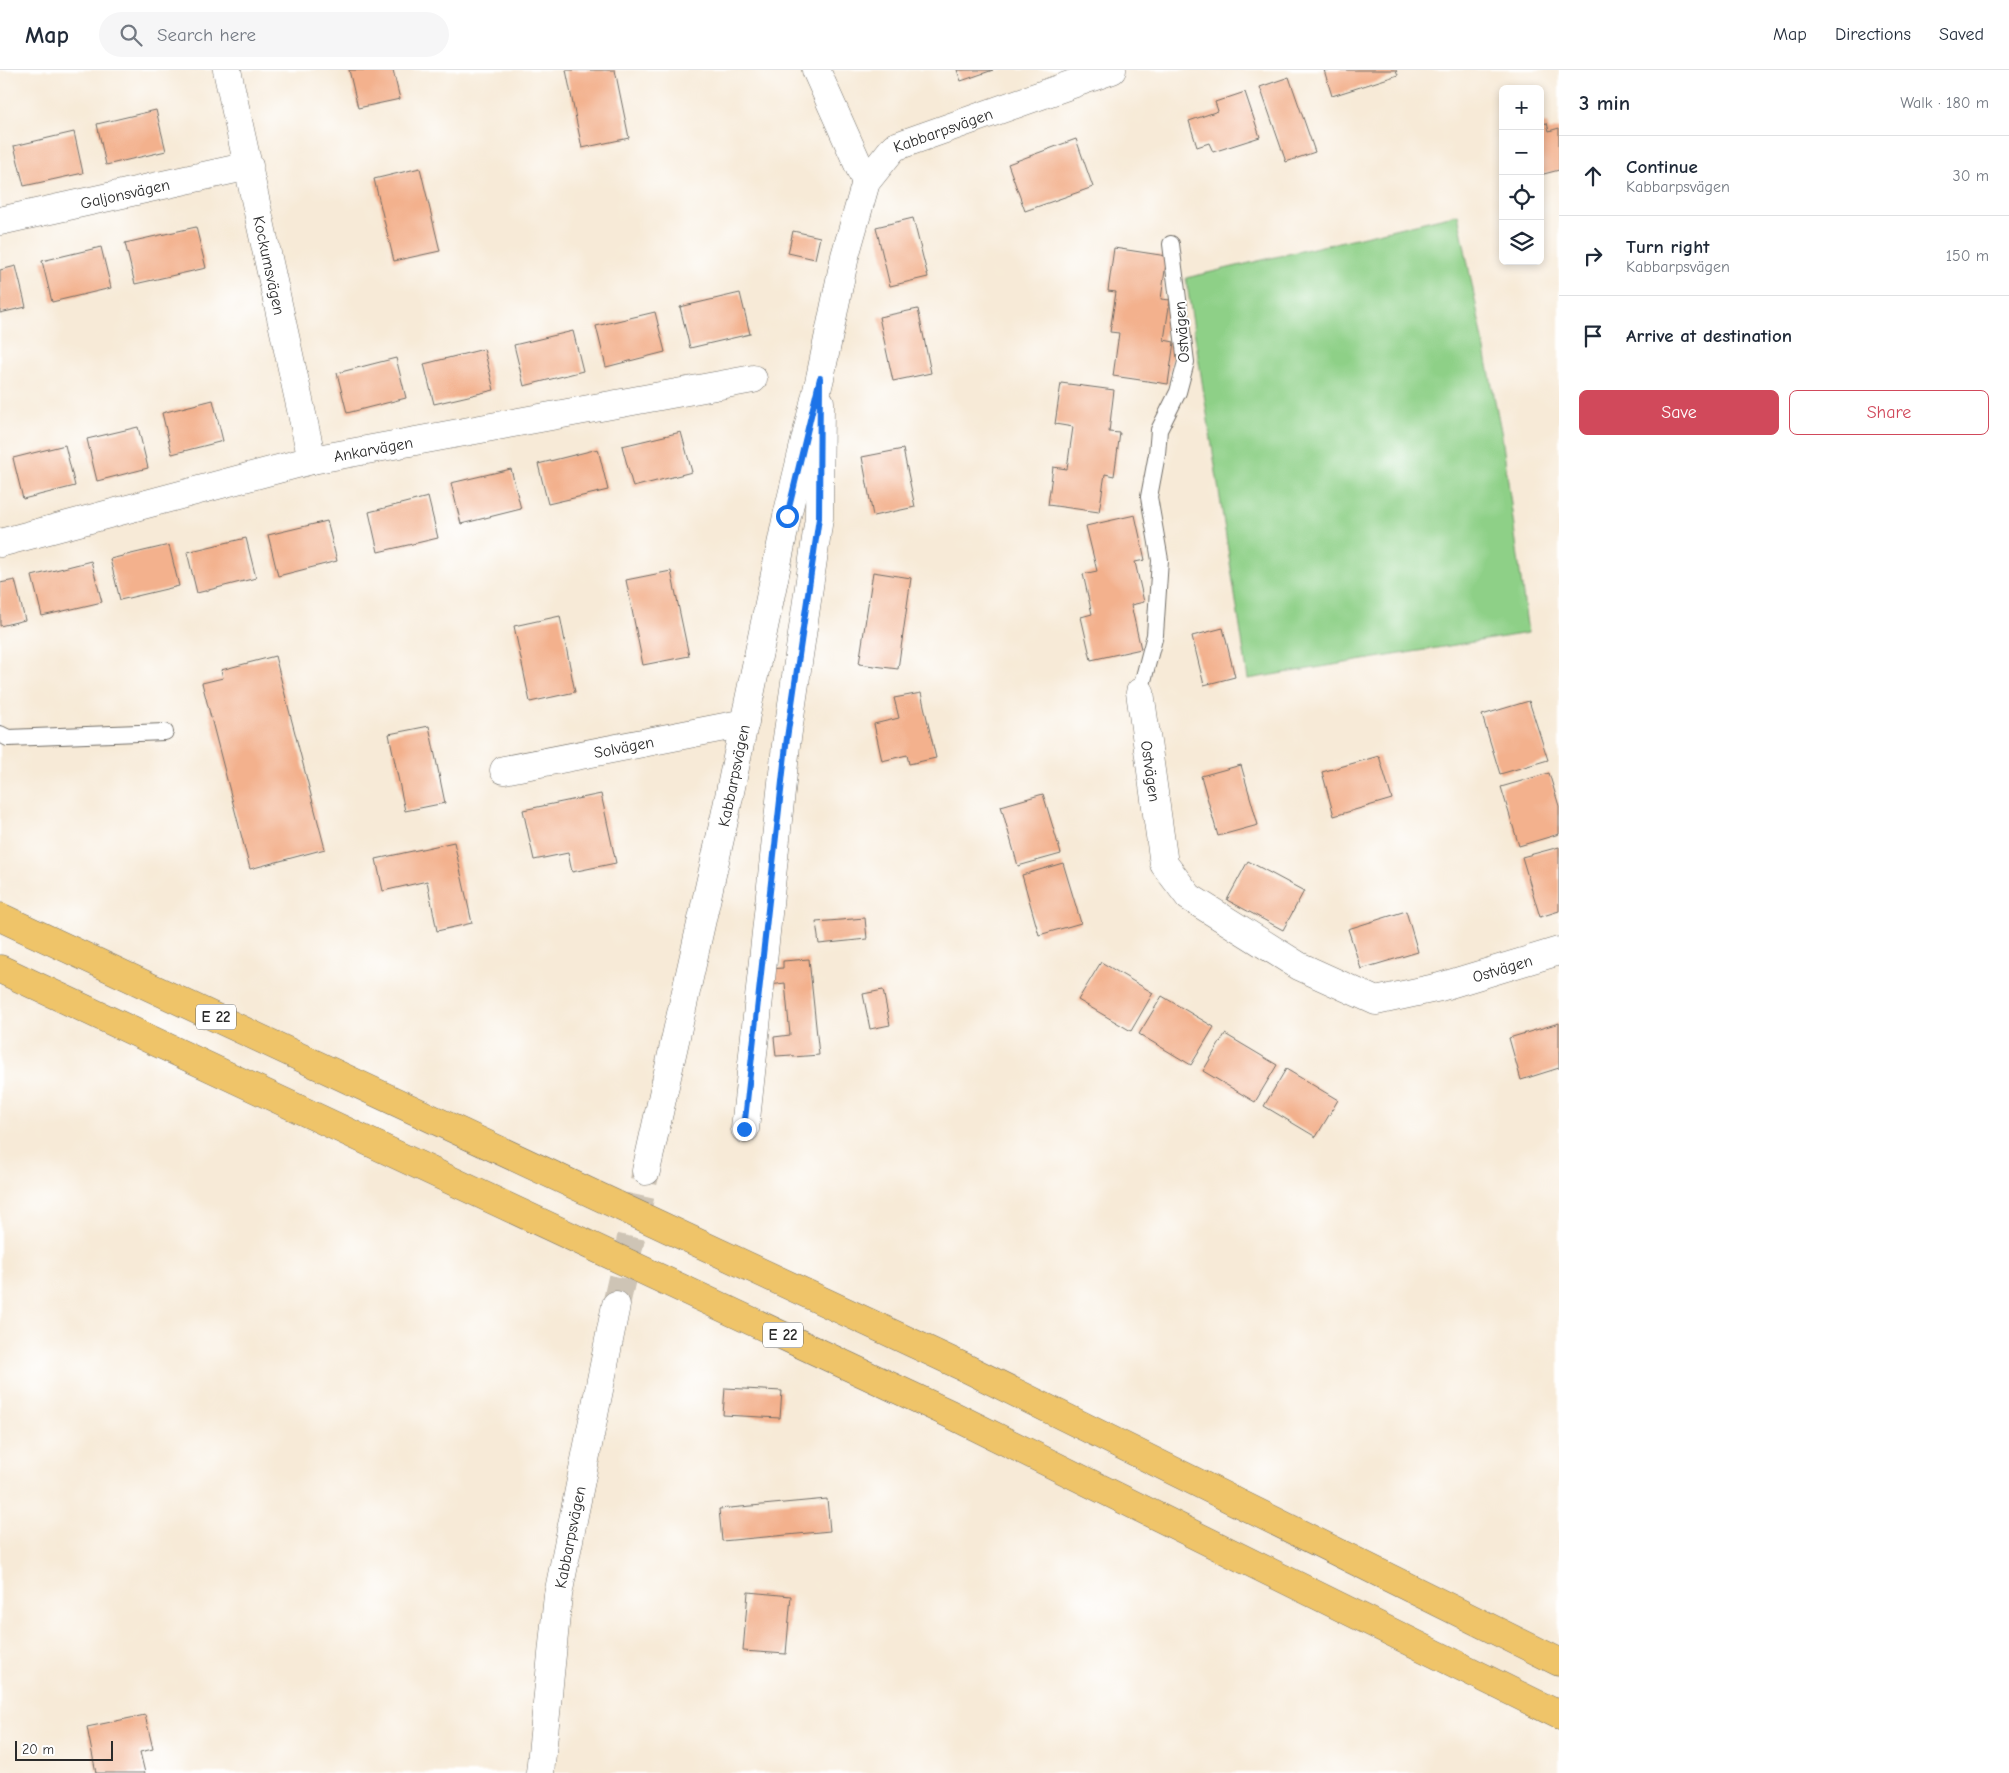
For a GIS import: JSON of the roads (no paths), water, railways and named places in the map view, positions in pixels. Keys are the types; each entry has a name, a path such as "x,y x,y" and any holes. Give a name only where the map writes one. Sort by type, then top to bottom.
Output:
{"highway":[{"name":"E 22","path":"0,917 966,1368 1559,1662"},
{"name":"E 22","path":"0,969 950,1414 1559,1715"}],"street":[{"name":"Kockumsvägen","path":"227,70 312,460"},
{"path":"816,70 866,182"},
{"name":"Kabbarpsvägen","path":"646,1172 745,723 787,516 820,378 845,256 866,182 894,147 1112,70"},
{"name":"Galjonsvägen","path":"0,220 249,166"},
{"name":"Kabbarpsvägen","path":"744,1129 786,745 819,518 820,378"},
{"name":"Ankarvägen","path":"0,543 312,460 753,379"},
{"name":"Ostvägen","path":"1140,692 1164,864 1189,897 1299,966 1376,1001 1440,987 1559,951"},
{"name":"Solvägen","path":"504,770 745,723"},
{"name":"Kabbarpsvägen","path":"540,1773 558,1595 616,1305"}],"lane":[{"name":"Ostvägen","path":"1140,692 1155,635 1160,560 1150,497 1159,430 1178,392 1186,362 1171,244"},
{"path":"0,734 8,738 165,732"}],"tunnel":[{"path":"616,1305 646,1171"}]}
